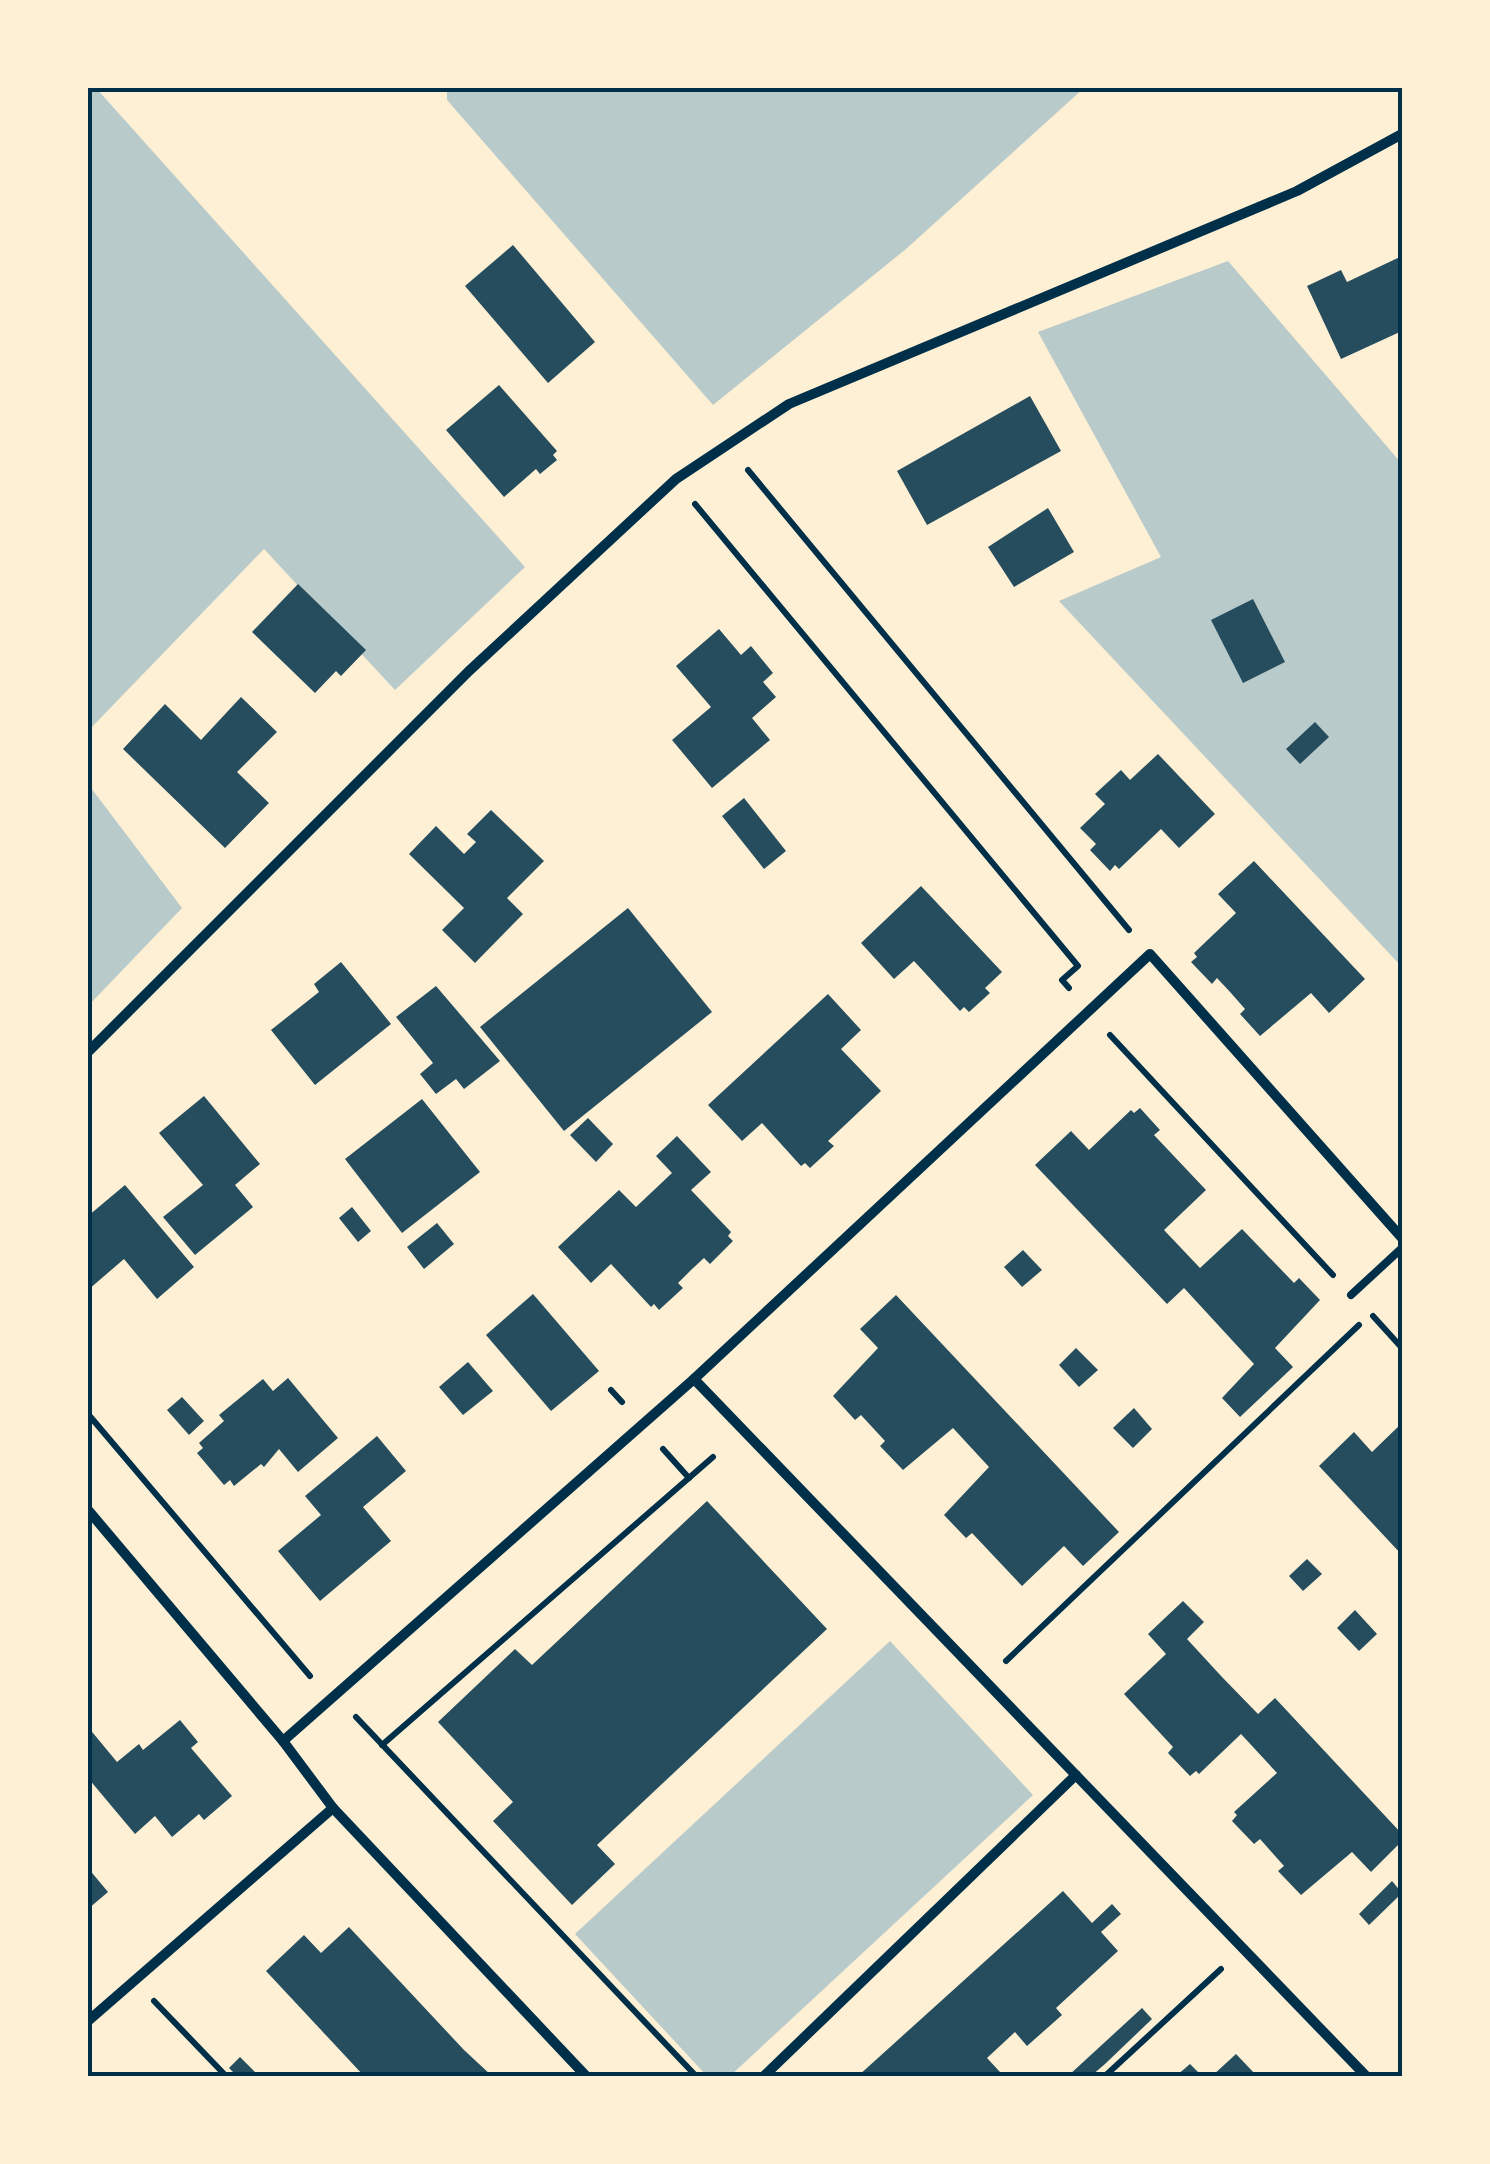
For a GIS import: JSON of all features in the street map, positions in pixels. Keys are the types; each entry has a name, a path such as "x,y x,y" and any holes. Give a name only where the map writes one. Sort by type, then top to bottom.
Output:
{"street":[{"path":"88,1052 470,671 676,480 790,404 1297,191 1400,140"},
{"path":"284,1740 694,1379 1150,954 1402,1238"},
{"path":"694,1379 1366,2076"},
{"path":"88,1510 284,1740 333,1808 586,2076"},
{"path":"764,2076 1076,1775"},
{"path":"88,2021 333,1808"}],"lane":[{"path":"1351,1294 1402,1248"}],"path":[{"path":"729,444 1150,954"},
{"path":"676,480 1078,966 1062,980 1087,1010 1402,1348"},
{"path":"985,1682 1371,1314"},
{"path":"88,1414 302,1671 336,1695 696,2076"},
{"path":"382,1745 713,1457"},
{"path":"1105,2076 1243,1949"},
{"path":"135,1980 226,2076"}],"shaded area":[{"path":"88,88 96,88 525,567 395,690 264,549 88,731"},
{"path":"447,88 1084,88 906,249 713,405 447,100"},
{"path":"1228,261 1402,464 1402,967 1059,601 1161,557 1038,332"},
{"path":"88,784 182,908 88,1006"},
{"path":"890,1641 1033,1795 730,2076 707,2076 575,1934"}],"building":[{"path":"513,245 595,342 548,383 465,286"},
{"path":"1402,256 1402,331 1341,359 1307,286 1341,270 1347,282"},
{"path":"499,385 557,451 553,455 557,460 540,474 536,469 504,497 446,430"},
{"path":"1030,396 1061,451 927,525 897,471"},
{"path":"1048,508 1074,552 1014,587 988,547"},
{"path":"298,584 366,650 341,676 336,671 315,693 252,632"},
{"path":"1253,599 1285,662 1243,683 1211,620"},
{"path":"719,629 741,655 751,646 773,673 763,682 776,697 752,718 770,740 712,788 672,740 711,707 676,666"},
{"path":"241,697 277,732 237,772 269,803 225,848 123,749 165,704 201,740"},
{"path":"1315,722 1329,737 1300,764 1286,749"},
{"path":"1158,754 1215,814 1179,848 1161,829 1119,869 1115,865 1110,871 1090,850 1096,844 1080,828 1105,804 1095,794 1121,770 1130,780"},
{"path":"744,798 786,851 764,869 722,816"},
{"path":"491,810 544,861 507,898 523,914 475,963 442,930 464,908 409,854 436,826 464,854 476,842 467,834"},
{"path":"1254,861 1365,979 1329,1013 1311,993 1260,1036 1240,1014 1245,1009 1231,993 1217,978 1212,984 1191,962 1197,957 1194,953 1236,913 1218,894"},
{"path":"921,886 1002,972 985,988 990,993 969,1012 964,1007 960,1011 914,961 894,979 861,943"},
{"path":"628,908 712,1012 564,1131 480,1027"},
{"path":"341,962 391,1024 315,1085 271,1030 319,992 314,984"},
{"path":"436,986 500,1061 464,1089 456,1079 436,1094 420,1074 433,1063 396,1017"},
{"path":"828,994 861,1030 841,1049 881,1091 828,1141 834,1146 810,1168 805,1163 801,1166 762,1123 742,1141 708,1105"},
{"path":"204,1096 260,1164 235,1185 253,1207 195,1255 163,1217 203,1185 159,1133"},
{"path":"422,1099 480,1172 402,1233 345,1159"},
{"path":"1140,1108 1160,1130 1154,1135 1206,1190 1164,1230 1200,1268 1242,1229 1294,1283 1299,1278 1320,1300 1275,1348 1293,1367 1240,1417 1222,1398 1254,1364 1184,1288 1167,1304 1035,1165 1071,1131 1089,1150 1131,1110 1134,1113"},
{"path":"588,1118 613,1144 596,1162 570,1135"},
{"path":"677,1136 711,1172 691,1190 731,1232 728,1236 733,1241 710,1264 704,1258 691,1270 678,1283 683,1288 659,1310 654,1304 651,1307 611,1264 591,1283 558,1247 619,1190 636,1207 672,1173 656,1156"},
{"path":"125,1185 194,1267 157,1299 124,1259 88,1290 88,1216"},
{"path":"352,1207 371,1231 358,1242 339,1218"},
{"path":"437,1223 454,1244 424,1269 407,1247"},
{"path":"1023,1250 1042,1270 1022,1287 1004,1267"},
{"path":"533,1294 599,1371 551,1411 486,1335"},
{"path":"896,1295 1119,1532 1083,1566 1064,1546 1022,1586 972,1533 966,1538 944,1515 989,1467 953,1428 903,1470 880,1446 885,1441 861,1415 855,1420 833,1396 878,1348 860,1329"},
{"path":"1076,1348 1098,1370 1079,1387 1059,1365"},
{"path":"468,1362 493,1391 463,1415 439,1387"},
{"path":"288,1378 338,1438 298,1472 279,1449 264,1467 261,1464 234,1486 230,1480 224,1485 197,1453 203,1448 199,1443 224,1421 219,1415 263,1379 273,1391"},
{"path":"182,1397 204,1421 189,1435 167,1410"},
{"path":"1134,1408 1152,1429 1133,1448 1113,1428"},
{"path":"1402,1423 1402,1555 1319,1466 1354,1432 1372,1452"},
{"path":"377,1436 406,1471 363,1507 391,1541 320,1601 278,1551 321,1515 305,1496"},
{"path":"707,1501 827,1629 597,1845 615,1864 572,1905 493,1821 513,1802 438,1722 515,1649 532,1665"},
{"path":"1307,1559 1322,1574 1303,1591 1289,1576"},
{"path":"1183,1601 1204,1622 1187,1639 1222,1677 1258,1714 1275,1698 1402,1834 1402,1841 1371,1872 1352,1852 1301,1895 1278,1871 1284,1866 1260,1839 1254,1844 1232,1821 1237,1815 1234,1812 1277,1773 1241,1734 1199,1774 1196,1771 1190,1776 1168,1753 1173,1747 1124,1694 1166,1654 1148,1634"},
{"path":"1355,1610 1377,1634 1359,1651 1337,1628"},
{"path":"180,1720 198,1742 191,1748 232,1796 204,1820 199,1814 172,1837 155,1816 135,1834 88,1778 88,1727 117,1762 139,1744 143,1750"},
{"path":"88,1868 108,1892 88,1909"},
{"path":"1392,1881 1402,1893 1369,1925 1359,1914"},
{"path":"1063,1891 1092,1923 1112,1904 1121,1914 1101,1932 1118,1951 1056,2008 1062,2015 1027,2046 1015,2032 987,2058 1000,2072 994,2076 858,2076"},
{"path":"349,1927 492,2076 364,2076 266,1971 304,1935 321,1953"},
{"path":"1142,2008 1152,2019 1105,2064 1091,2076 1068,2076"},
{"path":"1236,2054 1257,2076 1212,2076"},
{"path":"240,2057 259,2076 237,2076 229,2068"},
{"path":"1190,2064 1202,2076 1176,2076"}]}
